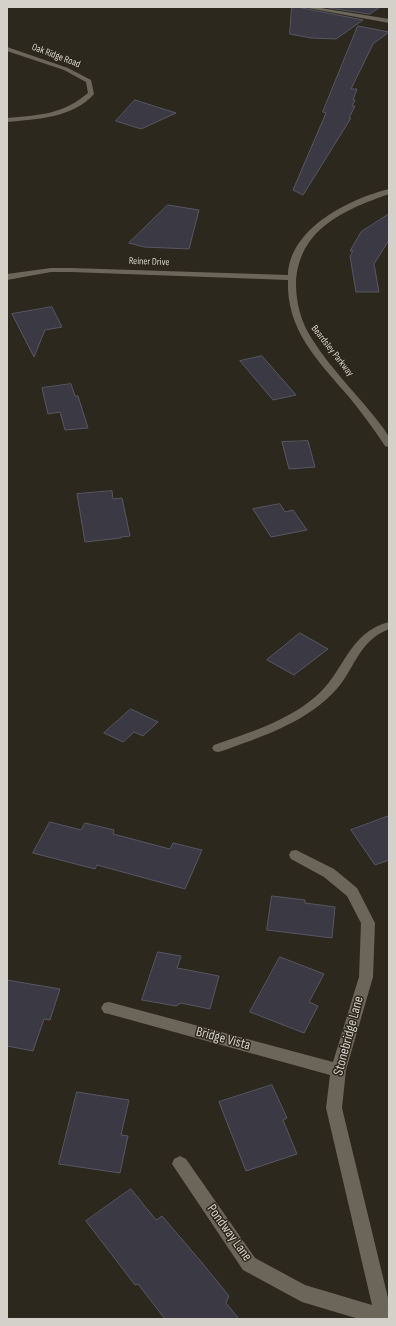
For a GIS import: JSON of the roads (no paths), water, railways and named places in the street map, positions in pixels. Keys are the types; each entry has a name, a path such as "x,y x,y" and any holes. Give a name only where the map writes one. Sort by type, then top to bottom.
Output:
{"street":[{"path":"305,7 389,21"},
{"name":"Oak Ridge Road","path":"7,49 66,69 84,78 89,81 92,94 78,105 48,116 7,120"},
{"name":"Beardsley Parkway","path":"389,191 358,202 326,219 316,228 303,244 297,257 291,278 294,313 301,330 311,346 361,404 389,444"},
{"name":"Reiner Drive","path":"7,277 51,270 71,270 291,278"},
{"name":"Stonebridge Lane","path":"296,855 329,873 352,892 368,923 366,978 338,1070 334,1108 383,1318"},
{"name":"Bridge Vista","path":"109,1008 338,1070"},
{"name":"Pondway Lane","path":"180,1164 250,1264 302,1293 383,1318"}],"lane":[{"path":"218,748 266,731 299,715 329,691 370,634 389,625"}]}
